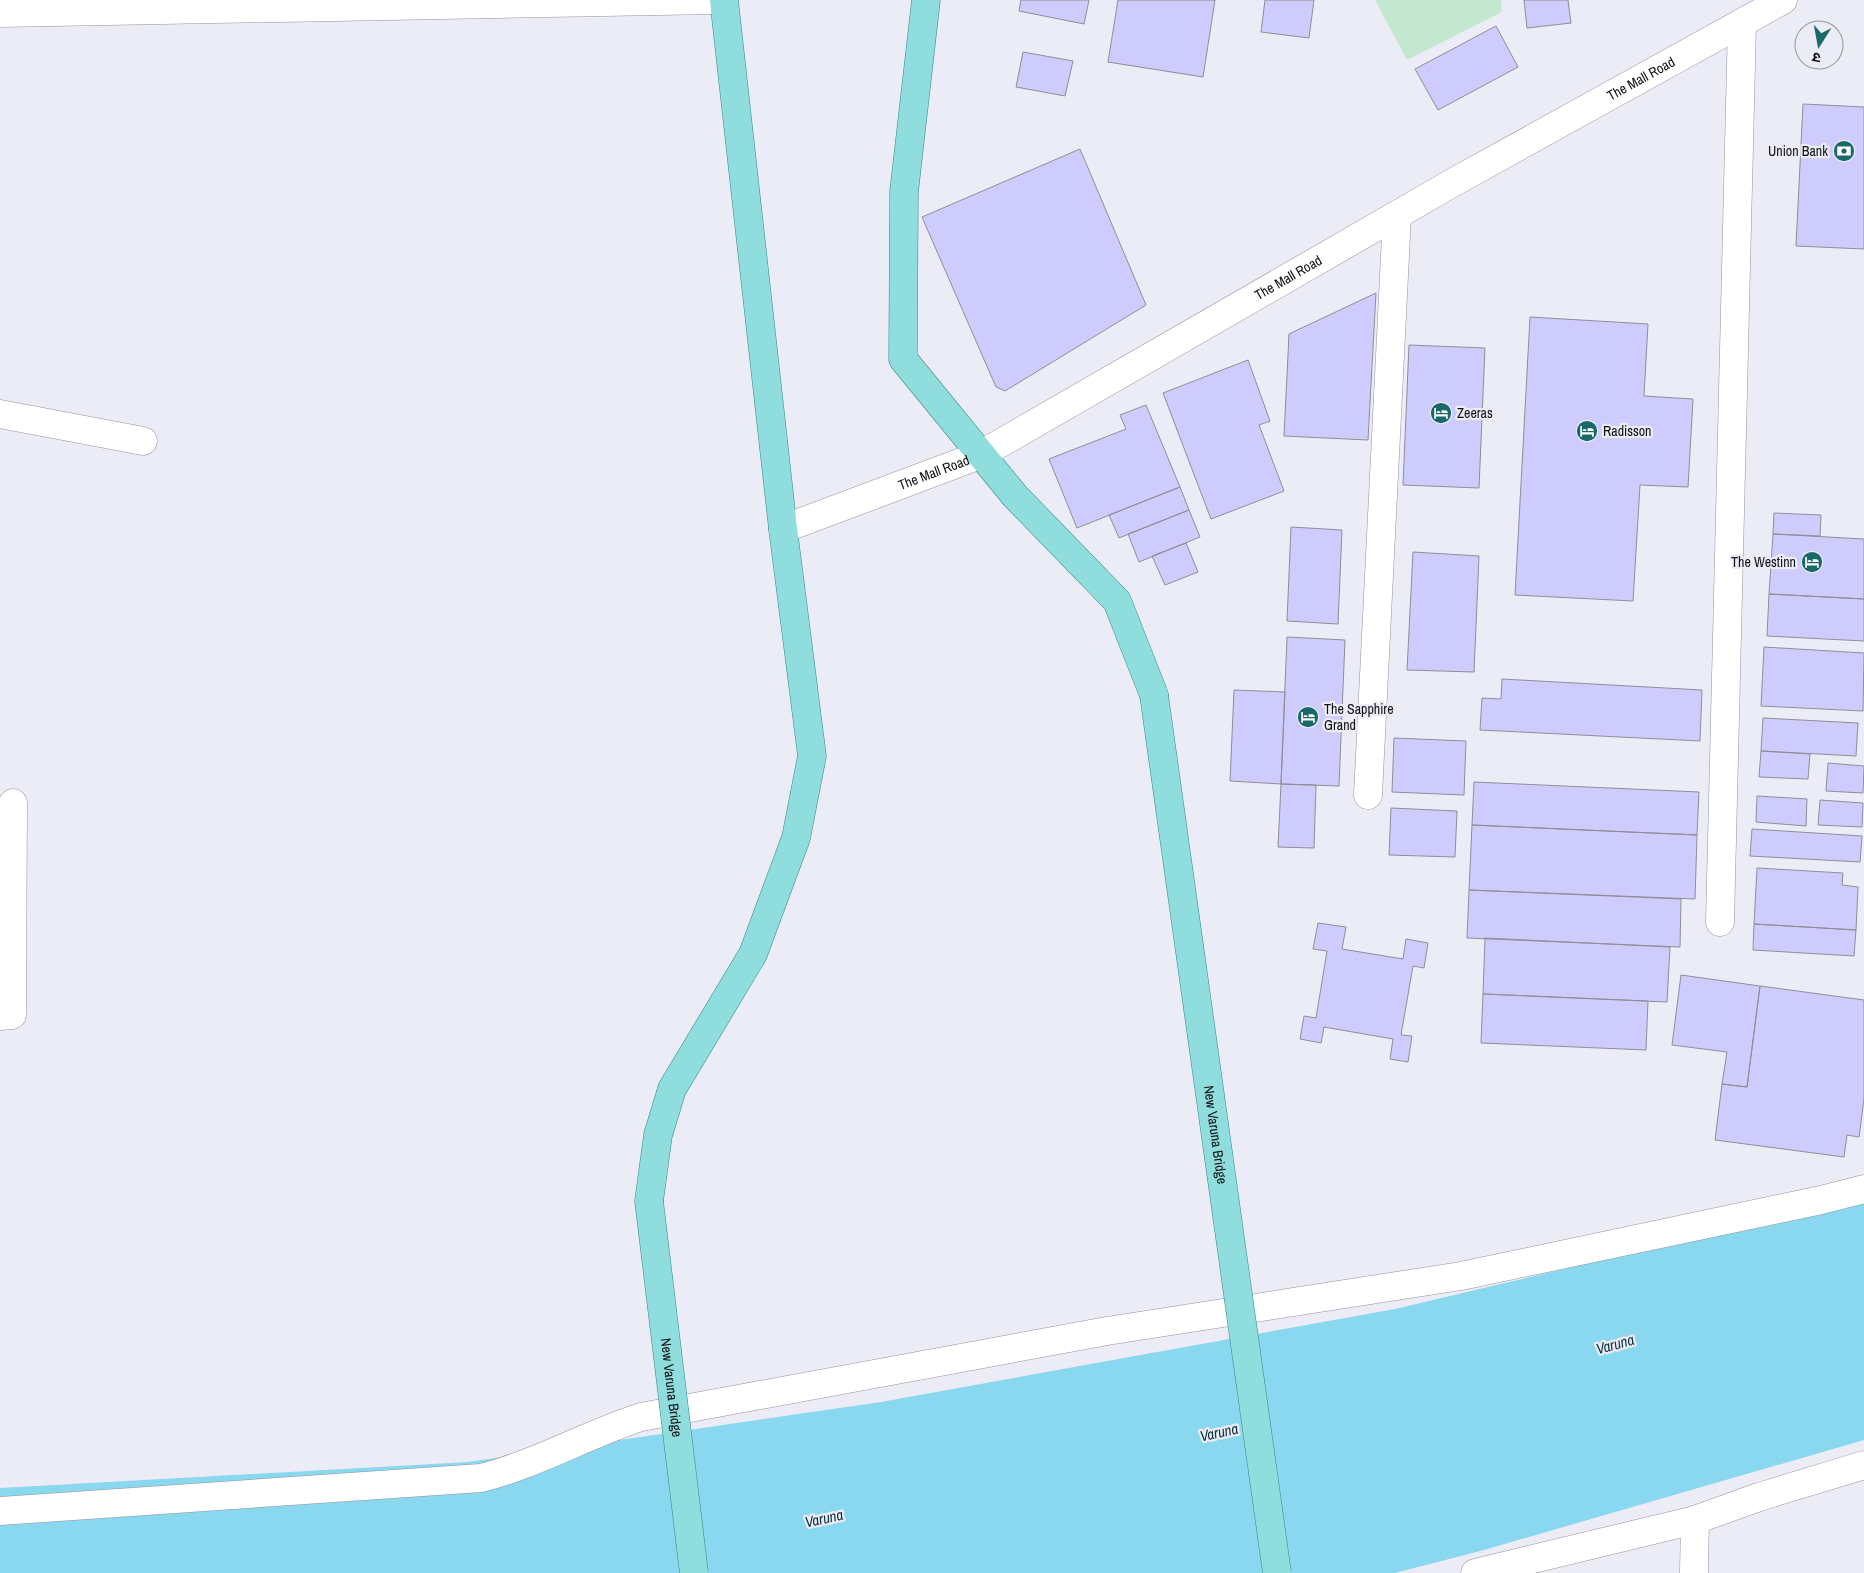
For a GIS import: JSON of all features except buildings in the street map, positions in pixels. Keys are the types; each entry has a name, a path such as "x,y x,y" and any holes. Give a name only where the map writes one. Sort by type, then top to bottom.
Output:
{"main road":[{"name":"New Varuna Bridge","path":"694,1573 649,1201 658,1134 672,1088 753,954 796,838 812,756 783,529 724,0"},
{"name":"New Varuna Bridge","path":"926,0 904,192 903,360 1015,496 1117,601 1154,695 1277,1573"}],"street":[{"path":"0,13 714,0"},
{"name":"The Mall Road","path":"783,529 980,455 1397,216 1783,0"},
{"path":"1720,922 1742,23"},
{"path":"1368,795 1397,216"},
{"path":"0,414 143,441"},
{"path":"0,1016 12,1016 13,803"},
{"path":"0,1511 481,1478 521,1465 595,1434 640,1418 1107,1331 1461,1276 1821,1200 1864,1189"},
{"path":"1475,1573 1695,1520 1759,1497 1864,1465"},
{"path":"1694,1573 1695,1520"}],"green space":[{"path":"1375,0 1501,0 1502,12 1407,60"}],"water":[{"name":"Varuna","path":"1864,1198 1864,1440 1484,1550 1395,1573 0,1573 0,1488 468,1462 881,1402 1395,1309"}],"place":[{"name":"Union Bank","path":"1844,151"},
{"name":"Zeeras","path":"1441,413"},
{"name":"Radisson","path":"1587,431"},
{"name":"The Westinn","path":"1812,562"},
{"name":"The Sapphire Grand","path":"1308,717"}]}
